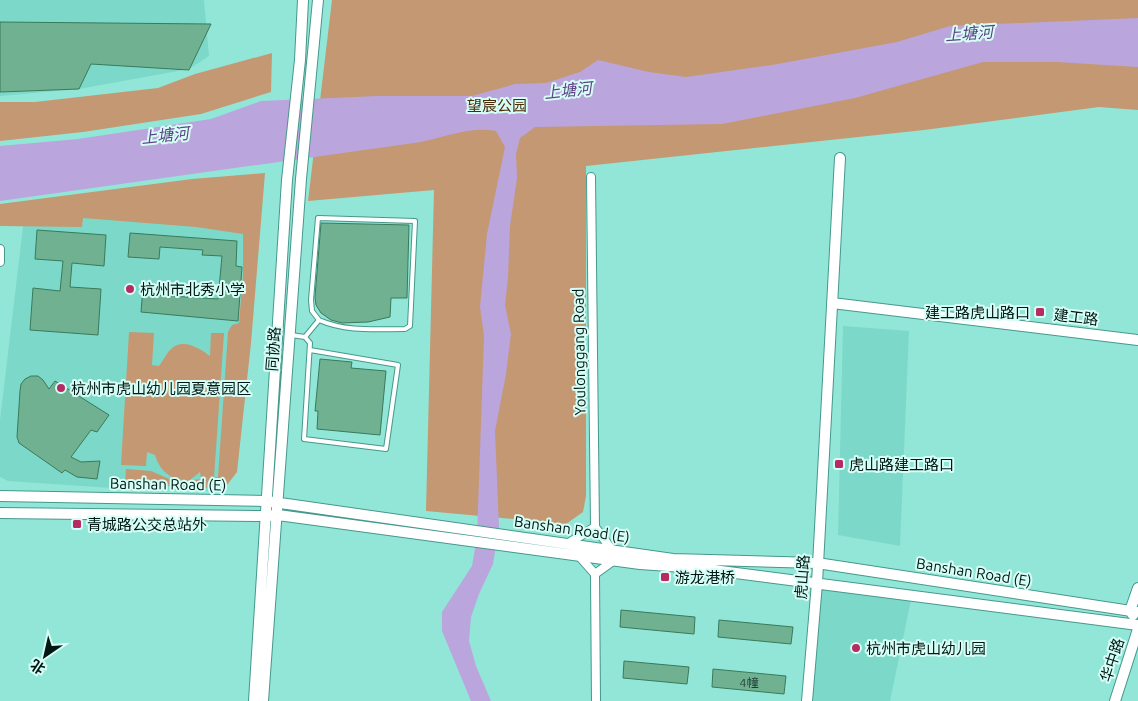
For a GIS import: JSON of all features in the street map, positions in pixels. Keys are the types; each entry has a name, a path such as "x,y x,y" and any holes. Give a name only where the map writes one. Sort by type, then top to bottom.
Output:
{"main road":[{"name":"同协路","path":"263,701 278,515 272,502 287,180 300,60 303,0"},
{"name":"同协路","path":"254,701 265,516 272,502 289,335 311,62 318,0"},
{"path":"832,303 840,158"},
{"name":"建工路","path":"832,303 1138,340"},
{"name":"虎山路","path":"807,701 817,583 832,303"},
{"name":"Banshan Road (E)","path":"0,496 272,502 452,527 579,556 613,555 818,563 1134,612"},
{"name":"Banshan Road (E)","path":"0,512 278,515 448,537 567,544 668,567 697,568 817,583 1138,626"},
{"path":"1134,612 1138,588"},
{"name":"华中路","path":"1115,701 1138,626 1134,612"}],"street":[{"name":"Youlonggang Road","path":"591,177 595,527"},
{"path":"0,248 0,262"},
{"path":"567,544 595,527 613,555 595,574"},
{"path":"579,556 595,574 596,701"}],"lane":[{"path":"318,218 415,221 410,326 405,329 353,328 330,325 319,320 312,311 310,300 318,218"},
{"path":"305,337 319,320"},
{"path":"289,335 305,337 310,343 304,439 386,449 398,365 310,350"}],"shaded area":[{"path":"0,0 204,0 209,56 189,69 79,89 0,96"},
{"name":"杭州市北秀小学","path":"25,210 252,227 222,491 111,488 8,481 0,477 0,420"},
{"path":"843,326 909,331 900,546 838,535"},
{"name":"杭州市虎山幼儿园","path":"817,583 912,595 890,701 807,701"}],"green space":[{"name":"望宸公园","path":"332,0 1138,0 1138,110 1099,107 924,130 586,166 586,496 583,512 566,524 426,511 434,190 308,201"},
{"path":"272,53 271,92 201,114 83,132 0,141 0,102 35,102 158,88 195,74"},
{"path":"265,173 251,343 237,472 227,485 204,488 125,483 126,469 151,471 174,481 208,479 201,478 200,472 190,480 172,477 160,466 155,455 147,452 146,466 121,465 129,332 154,333 152,365 159,366 170,350 180,344 196,347 210,356 211,333 224,333 214,478 218,477 228,332 232,325 239,323 243,274 243,234 196,227 83,218 82,227 0,226 0,204 192,179"}],"water":[{"name":"上塘河","path":"1138,18 1138,67 1057,62 983,62 855,98 722,124 535,127 520,138 516,154 517,178 510,226 505,305 511,334 506,374 495,431 499,527 493,564 471,617 469,641 476,666 491,701 471,701 442,631 442,612 472,566 477,537 484,336 480,307 487,234 505,147 496,131 468,131 421,142 0,201 0,146 78,139 211,119 261,101 377,96 472,96 515,84 546,83 580,72 598,60 649,72 686,77 772,65 897,42 950,26"}],"building":[{"path":"0,22 211,24 189,70 91,64 79,89 0,92"},
{"path":"321,223 409,225 407,298 391,298 390,317 368,322 342,323 331,320 321,313 316,305 315,297"},
{"path":"37,230 106,235 104,266 72,263 70,287 101,289 98,335 30,330 33,288 60,291 63,261 35,259"},
{"path":"130,233 237,241 236,266 242,267 238,321 141,312 143,287 153,287 155,295 218,299 222,256 202,255 203,250 160,247 159,259 128,257"},
{"path":"320,359 352,362 351,368 386,371 380,435 317,429 318,411 315,411"},
{"path":"31,376 38,376 49,389 55,381 109,415 97,432 91,430 71,457 81,462 100,461 97,479 77,477 65,470 62,473 19,443 17,437 21,384"},
{"path":"621,610 695,617 694,634 620,627"},
{"path":"719,620 793,627 791,644 718,637"},
{"path":"624,661 689,667 687,684 623,678"},
{"path":"713,669 786,676 784,694 712,687"}],"place":[{"name":"杭州市北秀小学","path":"130,289"},
{"name":"建工路虎山路口","path":"1040,312"},
{"name":"杭州市虎山幼儿园夏意园区","path":"61,388"},
{"name":"虎山路建工路口","path":"839,464"},
{"name":"青城路公交总站外","path":"77,524"},
{"name":"游龙港桥","path":"665,577"},
{"name":"杭州市虎山幼儿园","path":"856,648"}]}
